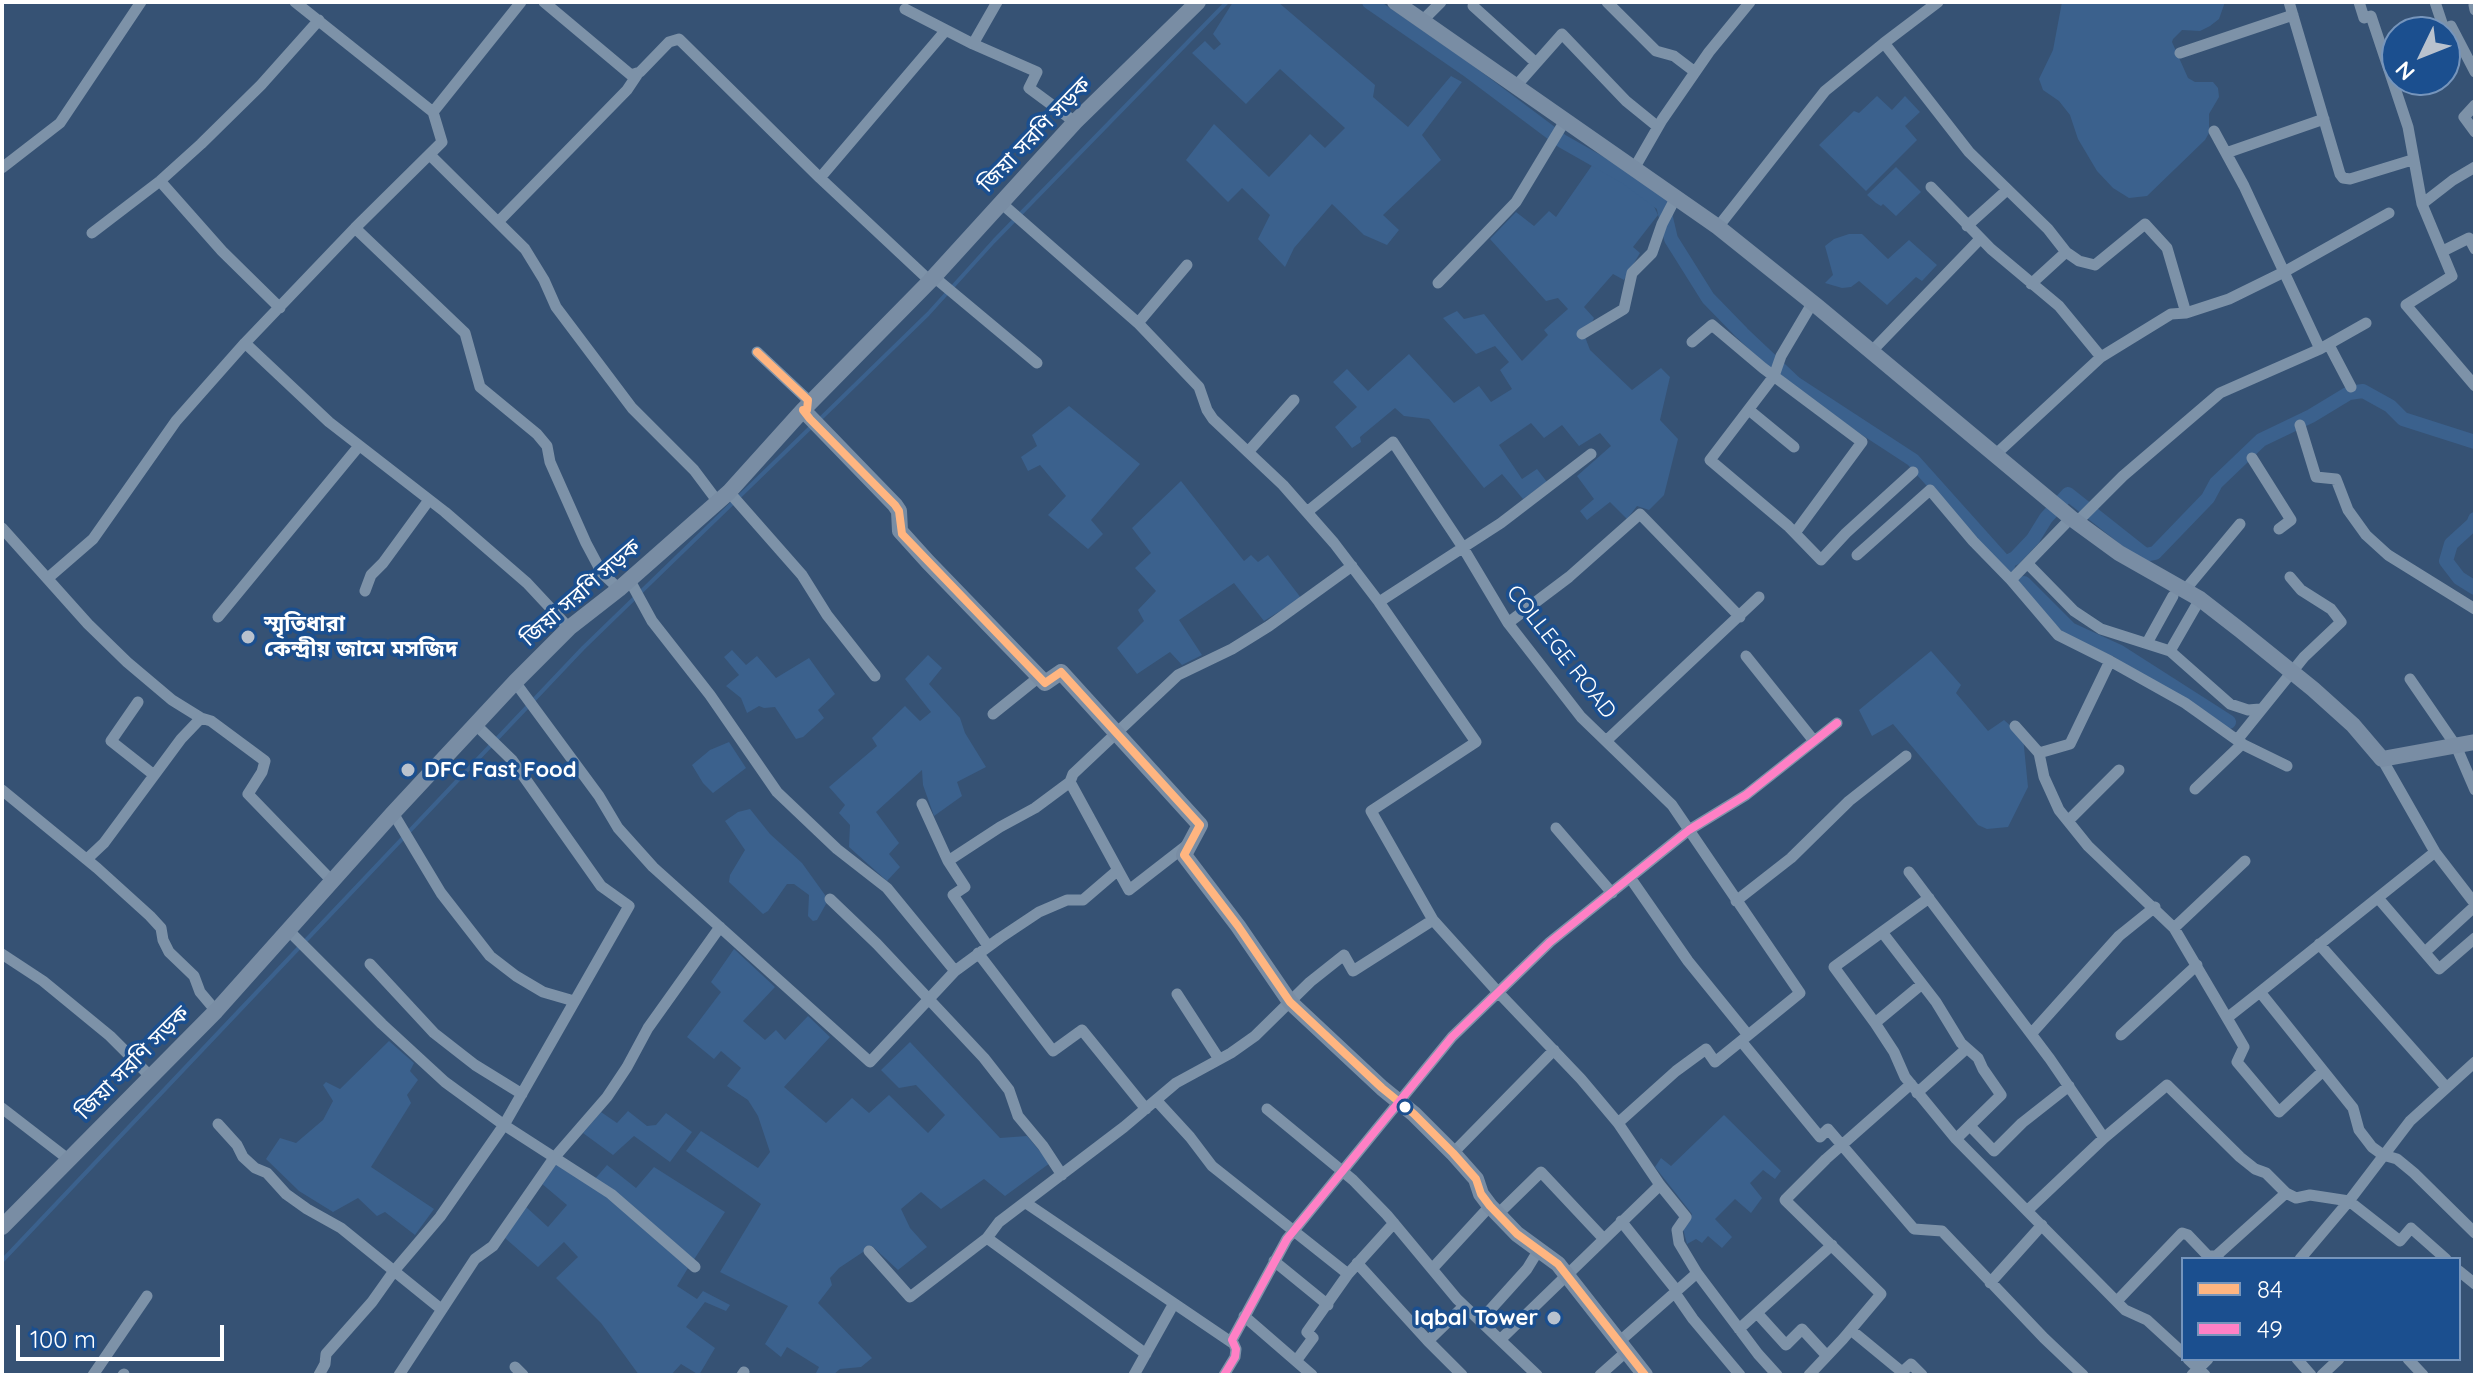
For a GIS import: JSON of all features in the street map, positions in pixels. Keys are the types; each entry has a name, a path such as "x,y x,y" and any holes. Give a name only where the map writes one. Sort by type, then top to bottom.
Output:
{"main road":[{"name":"জিয়া সরণি সড়ক","path":"2,1227 216,1011 515,682 569,628 724,497 805,408 932,279 1075,122 1198,2"},
{"path":"1395,2 1564,122 1635,167 1674,201 1718,227 1813,302 2041,493 2119,553 2186,595 2291,672 2353,725 2382,759 2469,747"},
{"path":"805,408 895,505 899,511 902,534 1045,683 1061,672 1200,825 1184,855 1290,1002 1453,1153 1476,1179 1482,1196 1494,1210 1517,1234 1538,1251 1550,1256 1567,1273 1645,1375"}],"street":[{"path":"2,168 60,123 141,2"},
{"path":"48,578 93,539 176,421 245,343 442,142 433,112 295,2"},
{"path":"433,112 521,2"},
{"path":"544,2 626,71 637,75"},
{"path":"973,44 997,2"},
{"path":"1422,21 1441,2"},
{"path":"1607,2 1656,51 1674,56 1695,72"},
{"path":"1635,167 1695,72 1725,29 1750,2"},
{"path":"1718,227 1825,91 1938,2"},
{"path":"2289,2 2343,178 2350,179 2412,160"},
{"path":"2359,2 2364,18 2371,16 2408,127 2422,204 2452,276 2406,305 2473,381"},
{"path":"2435,2 2444,29 2451,26 2475,72"},
{"path":"1473,3 1535,62"},
{"path":"905,9 1037,72 1029,88 1075,122"},
{"path":"2180,53 2293,15"},
{"path":"92,233 160,181 261,85 319,20"},
{"path":"820,178 946,30"},
{"path":"1516,86 1562,34 1626,101 1658,127"},
{"path":"498,222 627,90 669,42 679,39 820,178 932,279 1037,363"},
{"path":"1884,43 1969,152 2048,229 2066,252 2079,261 2095,265 2145,224 2167,248 2186,313"},
{"path":"2475,105 2464,117 2475,132"},
{"path":"2226,153 2324,119"},
{"path":"1438,283 1516,202 1564,122"},
{"path":"2214,131 2324,347 2351,387"},
{"path":"430,155 525,249 556,307 632,408 802,575 827,615 875,676"},
{"path":"2422,204 2475,167"},
{"path":"160,181 222,251 280,308"},
{"path":"1931,187 1980,239 2059,306 2101,357"},
{"path":"1967,226 2007,190"},
{"path":"1582,334 1624,309 1632,273 1652,253 1674,201"},
{"path":"1000,202 1138,323 1199,387 1213,419 1307,512 1352,566 1476,742 1371,811 1433,920 1618,1123 1686,1217 1677,1230 1683,1251 1739,1329 1777,1375"},
{"path":"1995,455 2101,357 2171,314 2186,313 2229,299 2389,213"},
{"path":"355,228 465,333 480,387 547,446 550,462 602,573 624,584 710,695 777,792 837,849 887,888 955,971"},
{"path":"2443,251 2469,238 2475,249"},
{"path":"1871,352 1980,239"},
{"path":"2031,284 2066,252"},
{"path":"1138,323 1187,265"},
{"path":"1813,302 1781,356 1774,376 1710,460 1740,483 1821,560 1913,472"},
{"path":"2011,580 2074,517 2220,393 2324,347 2366,323"},
{"path":"1692,342 1712,325 1862,442 1795,533"},
{"path":"245,343 329,422 429,500 527,583 569,628"},
{"path":"757,352 808,400 805,408"},
{"path":"1248,452 1294,400"},
{"path":"1749,410 1794,447"},
{"path":"2300,425 2316,477 2336,479 2348,510 2366,535 2388,555 2475,609"},
{"name":"COLLEGE ROAD","path":"1307,512 1393,442 1462,546 1508,623 1581,717 1672,805 1800,993 1744,1038"},
{"path":"218,617 359,446"},
{"path":"1379,602 1501,523 1591,454"},
{"path":"2252,458 2291,520 2279,529"},
{"path":"1857,555 1930,490 2058,635 2185,703 2239,742 2287,766"},
{"path":"365,591 371,575 429,500"},
{"path":"1508,623 1579,569 1640,514 1740,617"},
{"path":"2147,643 2240,524"},
{"path":"2,528 88,624 127,662 172,700 211,721 265,761 248,794 333,882"},
{"path":"2028,564 2074,611 2101,629 2170,651 2230,704 2248,710 2260,709"},
{"path":"948,861 1035,808 1070,782 1079,766 1178,675 1244,642 1352,566"},
{"path":"2195,789 2221,767 2260,709 2291,672 2341,622 2331,609 2301,590 2290,577"},
{"path":"2170,651 2186,595"},
{"name":"COLLEGE ROAD","path":"1606,741 1759,597"},
{"path":"1746,656 1814,741"},
{"path":"2039,753 2070,744 2110,661"},
{"path":"993,714 1039,677"},
{"path":"2410,679 2469,747 2475,790"},
{"path":"515,682 599,796 618,828 653,867 870,1062 955,971 1039,912 1067,900 1083,900 1118,870"},
{"path":"138,702 111,741 154,775"},
{"path":"87,859 104,843 201,718"},
{"path":"1231,1342 1293,1232 1452,1037 1497,991 1550,942 1689,830 1746,795 1837,723"},
{"path":"319,1375 326,1354 440,1217 504,1125 629,906 601,886 512,760 475,724"},
{"path":"2015,726 2039,753 2044,777 2059,810 2125,883 2155,907 2174,928 2244,1047 2237,1062 2279,1112 2323,1071"},
{"path":"1736,901 1791,858 1849,801 1906,756"},
{"path":"2382,759 2435,852 2475,905 2425,952"},
{"path":"2068,821 2119,770"},
{"path":"1070,782 1129,890 1191,841"},
{"path":"2,790 87,859 161,928 169,952 194,976 200,992 216,1011"},
{"path":"922,804 948,861 965,887 953,895 983,950 1053,1051 1082,1030 1146,1109"},
{"path":"393,813 441,893 490,956 543,992 574,1001"},
{"path":"1556,828 1612,893"},
{"path":"2227,1018 2435,852"},
{"path":"2174,928 2245,861"},
{"path":"1909,872 2031,1034 2104,1138"},
{"path":"1631,879 1744,1038 1820,1137 1828,1129 1914,1229 1942,1231 2078,1373"},
{"path":"1929,898 1834,967 1875,1023 1914,1088 1956,1139 2125,1310 2147,1320 2181,1351"},
{"path":"2378,898 2439,969 2475,938"},
{"path":"830,899 984,1058 1009,1090 1018,1116 1062,1175"},
{"path":"2031,1034 2119,936 2155,907"},
{"path":"869,1251 910,1297 987,1238 999,1222 1176,1083 1255,1036 1344,955 1353,971 1433,920"},
{"path":"400,1374 475,1259 493,1246 554,1158 607,1097 648,1028 720,927"},
{"path":"289,931 445,1082 504,1125 611,1194 695,1267"},
{"path":"1882,932 1966,1049 1978,1058 2001,1095 1956,1139"},
{"path":"2319,944 2446,1087"},
{"path":"2,954 43,981 110,1036 150,1076"},
{"path":"370,964 434,1033 475,1065 522,1094"},
{"path":"2121,1035 2197,965"},
{"path":"1875,1023 1922,984"},
{"path":"2260,992 2353,1108 2359,1130 2372,1147 2383,1155 2397,1159 2414,1173 2475,1233"},
{"path":"1177,994 1219,1059"},
{"path":"1618,1123 1676,1071 1706,1049 1715,1062 1744,1038"},
{"path":"1809,1375 1881,1294 1785,1200 1841,1145 1966,1049"},
{"path":"1453,1153 1554,1050"},
{"path":"2308,1256 2410,1121 2475,1062"},
{"path":"2028,1210 2104,1138 2167,1085 2240,1157 2266,1173 2286,1193 2296,1198 2310,1195 2349,1201 2400,1241 2411,1228 2444,1257"},
{"path":"1970,1126 1994,1151 2022,1123 2069,1086"},
{"path":"1156,1100 1212,1166 1348,1274"},
{"path":"2,1108 68,1159"},
{"path":"1267,1109 1342,1171 1394,1223 1464,1306 1537,1375"},
{"path":"218,1124 237,1145 243,1157 255,1168 267,1173 286,1194 341,1228 441,1309"},
{"path":"1432,1269 1494,1210 1541,1172 1603,1238"},
{"path":"1501,1339 1660,1185"},
{"path":"2117,1301 2182,1233 2188,1235 2208,1256 2218,1257 2286,1193"},
{"path":"1026,1203 1231,1342 1236,1349 1235,1357 1224,1375"},
{"path":"1621,1221 1693,1319 1740,1375"},
{"path":"1296,1361 1313,1338 1307,1332 1348,1274 1394,1223"},
{"path":"1990,1283 2042,1225"},
{"path":"987,1238 1146,1354"},
{"path":"1739,1329 1832,1245"},
{"path":"1481,1320 1527,1269 1538,1251"},
{"path":"1274,1261 1328,1305"},
{"path":"1357,1263 1462,1375"},
{"path":"1600,1375 1624,1346 1697,1273"},
{"path":"93,1375 147,1296"},
{"path":"1134,1375 1173,1305"},
{"path":"1428,1341 1464,1306"},
{"path":"1757,1313 1786,1345 1802,1329 1827,1356"},
{"path":"1244,1316 1312,1375"},
{"path":"1851,1330 1902,1372 1911,1364 1922,1375"},
{"path":"2322,1375 2337,1361"}],"water":[{"path":"1233,2 1278,2 1375,85 1373,97 1408,127 1451,76 1462,82 1422,135 1441,160 1383,215 1399,230 1387,245 1364,235 1332,204 1294,248 1285,267 1258,239 1270,215 1242,188 1228,202 1186,160 1214,124 1269,177 1310,134 1325,148 1345,128 1280,69 1246,104 1192,53 1205,41 1214,50 1221,44 1213,34"},
{"path":"2062,2 2225,2 2219,19 2210,26 2200,31 2182,30 2173,39 2188,78 2195,82 2213,82 2218,88 2219,97 2209,114 2209,133 2205,140 2147,196 2129,198 2113,188 2097,171 2078,139 2070,115 2059,101 2043,90 2039,79 2053,50"},
{"path":"1877,96 1892,110 1905,96 1920,112 1905,126 1917,140 1866,191 1819,145 1854,111 1859,113"},
{"path":"1595,161 1650,198 1658,215 1633,247 1640,253 1624,280 1613,274 1584,307 1594,318 1585,337 1590,350 1632,390 1661,368 1670,377 1660,420 1678,439 1664,495 1649,510 1637,506 1627,519 1610,502 1587,520 1580,511 1594,499 1577,476 1611,446 1600,433 1579,446 1562,425 1544,438 1531,423 1499,445 1522,479 1537,469 1547,482 1523,499 1502,474 1484,488 1429,419 1404,416 1395,408 1360,437 1361,442 1352,448 1335,427 1357,407 1333,382 1347,369 1368,391 1409,354 1454,403 1479,386 1491,402 1512,389 1500,370 1509,362 1495,346 1476,354 1443,318 1457,311 1464,319 1484,314 1522,361 1548,335 1544,330 1568,309 1558,298 1546,301 1490,239 1516,212 1534,226 1549,211 1556,217"},
{"path":"1896,167 1921,192 1896,216 1867,195"},
{"path":"1849,234 1862,234 1888,259 1909,240 1937,265 1922,281 1916,277 1887,305 1859,281 1851,287 1842,288 1825,283 1833,275 1825,246"},
{"path":"1069,406 1140,464 1091,520 1103,534 1088,549 1048,515 1066,496 1040,465 1028,471 1021,457 1037,446 1032,435"},
{"path":"1181,481 1244,561 1251,555 1258,562 1268,555 1301,598 1264,621 1234,583 1179,620 1202,655 1182,665 1170,652 1137,674 1117,648 1144,621 1138,610 1156,591 1135,568 1151,553 1132,528"},
{"path":"732,650 746,665 757,656 776,678 809,658 835,694 818,710 824,718 803,737 796,739 775,707 759,706 747,713 741,698 726,686 739,675 724,657"},
{"path":"1931,651 1961,685 1956,693 1988,731 2004,720 2023,737 2028,787 2008,827 1987,829 1978,825 1893,724 1872,736 1859,710"},
{"path":"928,655 942,668 929,684 960,718 965,733 986,767 957,782 962,796 934,816 923,785 922,770 876,812 899,843 889,854 900,867 887,881 849,847 850,825 839,813 845,805 829,787 877,746 872,738 905,706 920,721 931,712 905,679"},
{"path":"729,742 746,768 713,793 692,765 710,750"},
{"path":"750,809 770,834 802,863 825,895 826,904 817,920 813,921 808,916 809,895 794,884 787,884 763,914 729,882 745,850 725,821 738,812"},
{"path":"734,949 775,987 743,1021 765,1040 776,1030 785,1040 808,1016 830,1037 784,1087 826,1123 852,1098 869,1113 889,1095 928,1133 945,1115 916,1085 899,1088 881,1070 910,1042 1000,1138 1027,1136 1050,1163 1005,1196 984,1179 941,1209 921,1192 901,1209 910,1228 927,1247 898,1270 872,1246 839,1268 830,1278 832,1285 818,1303 872,1358 861,1367 840,1369 833,1375 815,1375 819,1367 787,1347 781,1357 765,1344 788,1306 720,1272 761,1204 686,1151 701,1131 758,1168 770,1152 758,1116 748,1100 727,1086 741,1068 721,1051 714,1059 687,1037 721,992 711,982"},
{"path":"389,1041 414,1063 410,1071 418,1080 407,1095 411,1103 371,1167 434,1209 415,1235 385,1212 377,1216 358,1198 333,1212 299,1191 266,1159 280,1138 296,1143 323,1120 333,1101 323,1085 326,1082 340,1089"},
{"path":"628,1111 647,1126 656,1125 666,1113 692,1132 670,1162 634,1136 613,1155 583,1133 601,1112 617,1123"},
{"path":"1724,1115 1781,1171 1775,1179 1763,1170 1750,1183 1762,1198 1751,1213 1735,1199 1715,1219 1732,1237 1722,1248 1708,1236 1702,1243 1696,1239 1687,1244 1683,1229 1692,1214 1655,1167 1661,1158 1671,1166"},
{"path":"554,1163 602,1193 688,1268 677,1286 697,1299 703,1291 730,1305 726,1311 705,1302 686,1327 715,1348 699,1375 681,1364 671,1375 639,1375 601,1323 556,1278 578,1257 564,1242 538,1267 505,1238 525,1206 548,1227 567,1205 541,1183"},
{"path":"607,1165 636,1188 654,1167 725,1212 693,1261 594,1180"}],"waterway":[{"path":"818,421 928,314 994,241 1227,2"},
{"path":"1369,2 1562,141 1627,178 1663,205 1671,239 1708,298 1795,383 1913,460 2008,566"},
{"path":"2005,563 2015,558 2033,539 2046,518 2068,494 2145,555 2155,553 2208,498 2216,483 2261,440 2349,393 2363,391 2390,406 2403,419 2475,442"},
{"path":"2,1261 583,648 811,427"},
{"path":"2475,519 2451,544 2446,561 2459,578 2475,588"},
{"path":"2024,583 2070,629 2118,651 2229,722"}],"transit line":[{"name":"84","path":"757,352 808,400 807,410 803,410 810,419 895,505 899,511 902,534 1045,683 1061,672 1200,825 1184,855 1290,1002 1453,1153 1476,1179 1481,1194 1490,1206 1517,1234 1558,1264 1645,1375"},
{"name":"49","path":"1224,1375 1235,1357 1232,1340 1287,1239 1452,1037 1550,942 1689,830 1746,795 1837,723"}],"place":[{"name":"স্মৃতিধারা কেন্দ্রীয় জামে মসজিদ","path":"248,637"},
{"name":"DFC Fast Food","path":"408,770"},
{"name":"Iqbal Tower","path":"1554,1318"}]}
